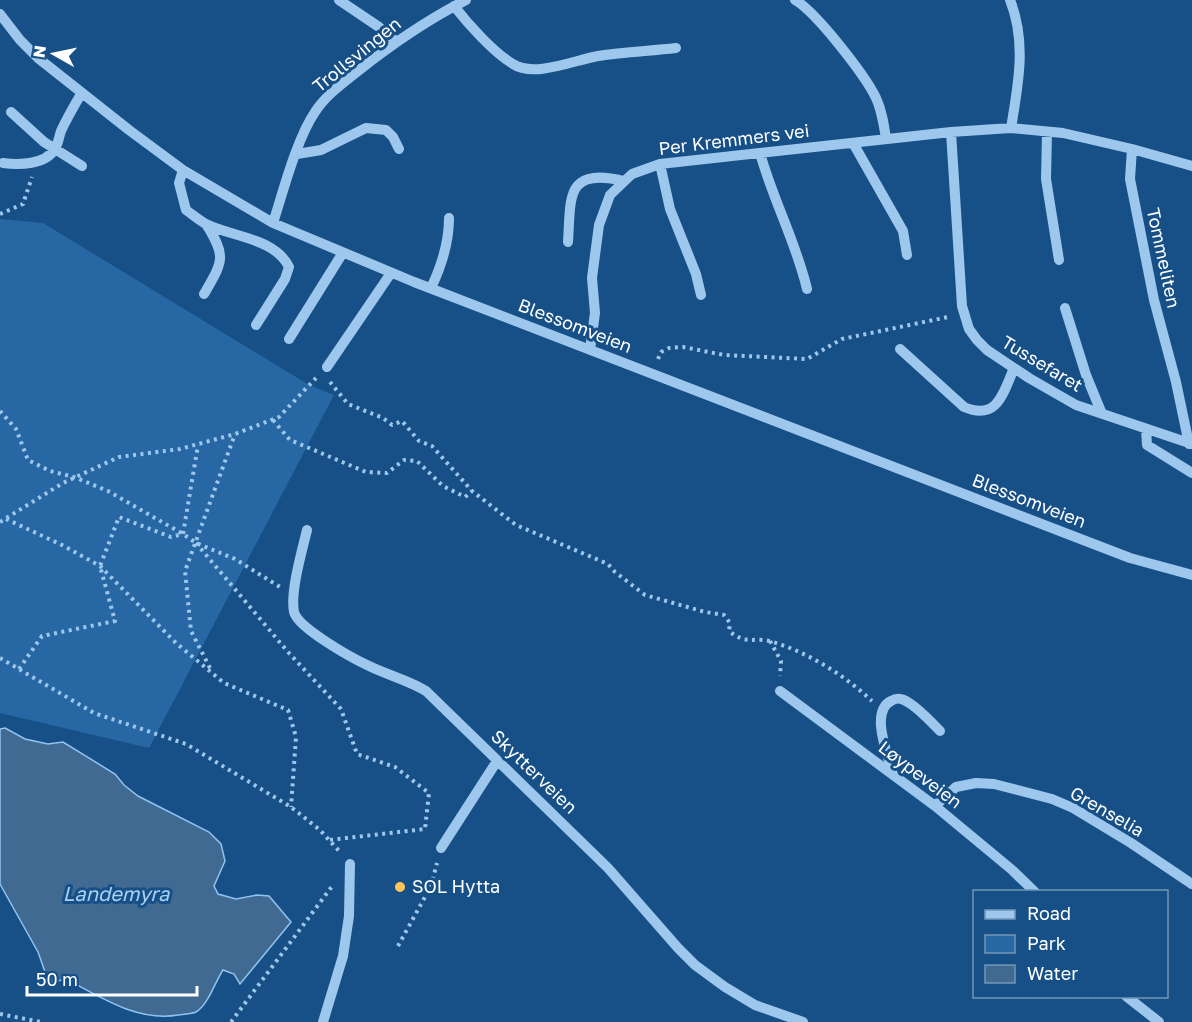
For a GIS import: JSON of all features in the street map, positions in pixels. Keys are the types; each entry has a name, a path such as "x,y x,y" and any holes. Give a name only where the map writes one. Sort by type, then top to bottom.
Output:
{"street":[{"path":"339,0 379,27 396,42"},
{"path":"795,0 802,4 821,24 867,82 881,110 886,139"},
{"path":"1010,0 1016,16 1021,47 1011,128"},
{"path":"460,2 470,26 514,65 526,68 542,69 597,56 676,48"},
{"name":"Trollsvingen","path":"273,224 305,129 315,111 332,92 396,42 460,2"},
{"name":"Blessomveien","path":"0,14 20,40 38,58 81,94 183,170 273,224 390,273 1130,558 1192,575"},
{"path":"3,163 37,162 49,155 54,150 81,94"},
{"path":"11,112 54,150 82,166"},
{"path":"297,154 321,150 366,128 386,130 393,137 399,149"},
{"name":"Per Kremmers vei","path":"590,350 595,313 592,278 599,225 609,195 632,174 660,164 951,132 1011,128 1063,133 1192,166"},
{"name":"Tussefaret","path":"951,132 964,313 969,329 977,340 987,350 1014,368 1076,405 1191,444"},
{"path":"1047,132 1046,179 1059,260"},
{"path":"853,143 903,231 908,255"},
{"name":"Tommeliten","path":"1132,149 1130,179 1154,300 1191,444"},
{"path":"760,153 767,180 801,264 807,290"},
{"path":"660,164 670,209 696,274 701,295"},
{"path":"183,170 179,183 186,210 206,224 273,249 284,258 289,267 285,279 256,325"},
{"path":"568,242 571,197 578,184 590,178 607,177 624,181"},
{"path":"431,288 441,263 449,230 449,218"},
{"path":"204,294 219,267 221,257 219,244 206,224"},
{"path":"289,339 342,254"},
{"path":"327,366 390,273"},
{"path":"1065,308 1086,375 1102,414"},
{"path":"900,349 964,407 976,412 987,411 997,404 1004,394 1014,368"},
{"path":"1146,429 1147,445 1192,472"},
{"name":"Skytterveien","path":"307,530 294,596 296,617 308,628 365,664 416,684 426,691 608,868 695,965 755,1005 803,1022"},
{"name":"Løypeveien","path":"780,691 935,806 1034,890"},
{"path":"894,775 882,735 880,719 881,710 888,702 898,698 906,700 940,731"},
{"path":"441,848 497,761"},
{"name":"Grenselia","path":"935,806 956,787 976,783 994,784 1052,800 1073,808 1112,831 1192,884"},
{"path":"323,1022 343,956 349,916 350,864"},
{"path":"1128,998 1159,1022"}],"path":[{"path":"0,214 23,204 37,162"},
{"path":"653,373 661,352 669,348 683,347 724,355 807,359 842,339 964,313"},
{"path":"0,522 74,477 119,457 180,449 236,434 273,420 279,417 327,366"},
{"path":"327,366 328,380 348,404 392,424 402,421 419,441 432,446 472,491 516,525 608,564 645,595 724,615 730,623 729,631 739,639 769,640 795,650 830,668 881,710"},
{"path":"0,411 16,429 28,460 50,471 108,490 196,543 235,559 294,596"},
{"path":"273,420 290,440 366,472 387,473 404,460 417,461 443,486 465,497 472,491"},
{"path":"211,672 191,631 185,572 236,434"},
{"path":"183,534 198,444"},
{"path":"19,669 42,636 115,621 100,566 119,517 171,537 183,534"},
{"path":"6,519 100,566 176,643 224,682 288,710 296,737 291,807"},
{"path":"196,543 288,652 341,709 357,754 396,767 429,793 425,829 329,840"},
{"path":"769,640 781,661 780,691"},
{"path":"0,658 94,713 186,744 291,807 320,830 350,864 231,1022"},
{"path":"398,946 431,886 441,848"},
{"path":"0,1014 41,1022"}],"green space":[{"path":"0,219 43,223 309,385 334,395 149,748 0,713"}],"water":[{"name":"Landemyra","path":"5,728 25,739 48,744 63,742 115,774 138,796 209,832 221,844 225,861 214,886 218,894 236,899 257,895 269,896 291,922 240,984 234,974 223,970 208,999 200,1009 187,1014 163,1016 148,1015 120,1006 66,979 49,983 38,952 0,884 0,729"}],"place":[{"name":"SOL Hytta","path":"400,887"}]}
